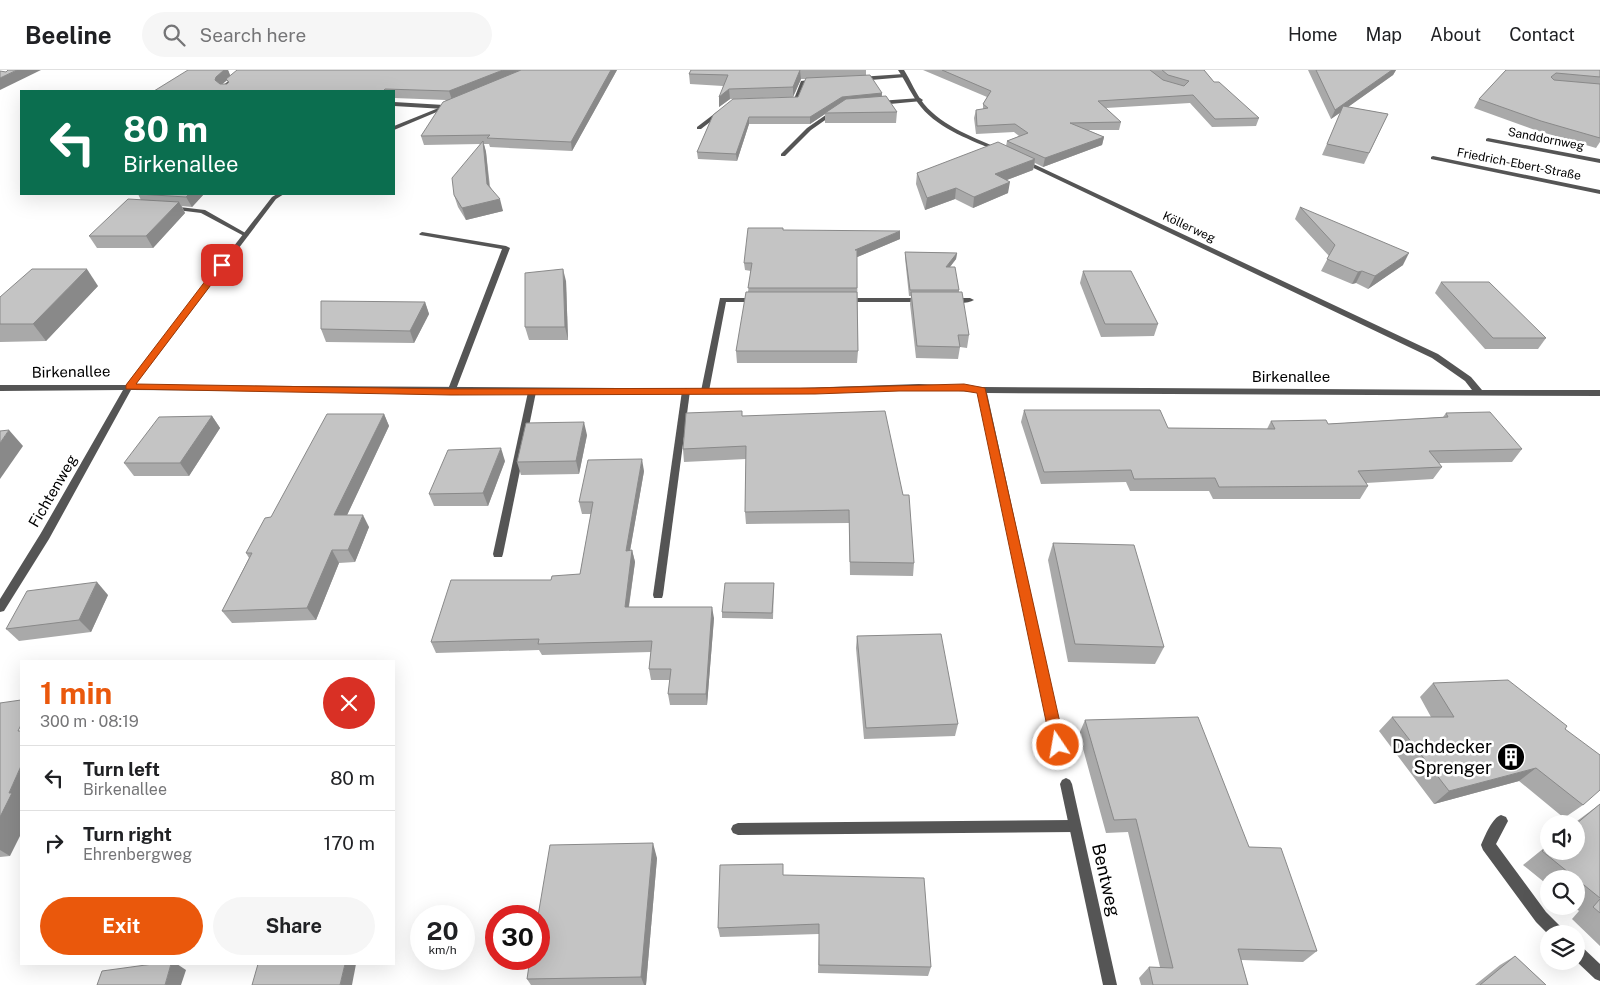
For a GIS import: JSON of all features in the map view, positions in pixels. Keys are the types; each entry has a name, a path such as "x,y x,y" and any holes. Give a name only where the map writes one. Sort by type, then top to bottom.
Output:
{"street":[{"path":"226,90 222,88 244,70"},
{"path":"849,79 902,73 925,108 948,126 1011,156"},
{"path":"778,101 796,100 803,82 821,81"},
{"path":"872,104 920,100"},
{"path":"395,104 444,108"},
{"path":"395,128 452,104"},
{"path":"783,155 809,129 844,106"},
{"path":"699,128 726,108"},
{"path":"395,110 433,112"},
{"name":"Sanddornweg","path":"1488,140 1600,161"},
{"name":"Friedrich-Ebert-Straße","path":"1433,158 1600,192"},
{"name":"Köllerweg","path":"1020,160 1435,356 1468,379 1480,392"},
{"name":"Fichtenweg","path":"0,608 45,536 129,387 274,198 278,195"},
{"path":"167,208 203,211 246,234"},
{"path":"422,234 506,248 451,392"},
{"path":"705,391 722,300 772,300"},
{"path":"842,300 931,300"},
{"path":"941,300 970,300"},
{"name":"Birkenallee","path":"0,388 129,387 532,392 815,391 964,388 982,390 1600,393"},
{"path":"982,390 1058,745"},
{"path":"658,595 686,391"},
{"path":"498,554 532,392"},
{"name":"Bentweg","path":"1066,784 1110,985"},
{"path":"1501,821 1488,846 1549,925"},
{"path":"738,829 1074,826"},
{"path":"1585,960 1600,974"}],"building":[{"path":"8,70 17,70 0,78 0,71 6,72"},
{"path":"188,70 224,70 215,80 220,84 227,84 229,82 226,79 237,70 503,70 449,91 385,89 156,90"},
{"path":"521,70 611,70 571,142 487,138 490,135 421,136 443,102"},
{"path":"691,70 800,70 793,87 729,89 719,97 728,75 689,74"},
{"path":"942,70 1150,70 1163,80 1184,86 1189,81 1168,75 1162,70 1204,70 1214,82 1219,82 1259,118 1215,119 1193,95 1098,101 1121,122 1070,123 1104,137 1045,158 1007,141 1028,133 1015,124 977,126 976,110 988,108 983,104 991,91"},
{"path":"1316,70 1392,70 1335,110"},
{"path":"1506,70 1600,70 1600,77 1556,73 1551,77 1554,80 1600,84 1600,138 1541,121 1479,99"},
{"path":"870,75 882,93 842,97 810,117 749,117 736,154 697,152 713,115 733,99 798,97 806,78"},
{"path":"886,96 897,112 825,113 846,99"},
{"path":"1343,106 1388,114 1369,153 1327,144"},
{"path":"483,141 487,184 500,199 462,208 454,195 452,178"},
{"path":"998,142 1035,159 995,174 1010,182 974,197 956,188 927,198 917,173"},
{"path":"154,195 188,195 186,197"},
{"path":"128,199 179,202 146,236 89,236"},
{"path":"1300,207 1409,253 1375,276 1362,271 1358,272 1327,259 1335,245"},
{"path":"748,228 900,231 855,250 857,250 857,288 748,288 752,263 744,263"},
{"path":"905,252 957,253 946,267 955,267 959,290 910,290"},
{"path":"32,269 87,269 33,324 0,324 0,297"},
{"path":"563,269 565,327 525,327 525,273"},
{"path":"1083,271 1131,271 1158,324 1105,324"},
{"path":"1441,282 1489,282 1546,338 1493,338"},
{"path":"746,292 857,292 858,351 736,351"},
{"path":"911,292 962,292 969,335 958,335 960,347 917,346"},
{"path":"321,301 425,302 410,331 321,329"},
{"path":"1024,410 1160,410 1168,428 1275,429 1271,421 1326,420 1328,424 1448,417 1446,413 1490,412 1522,449 1429,451 1442,467 1358,471 1368,486 1219,487 1215,478 1134,479 1131,470 1044,472"},
{"path":"742,411 742,416 885,411 903,495 909,495 914,563 850,562 849,510 745,512 746,446 683,449 686,413"},
{"path":"327,414 384,414 334,515 363,515 348,550 332,550 307,608 222,611 252,553 246,553 265,518 271,517"},
{"path":"212,416 180,463 124,463 159,417"},
{"path":"584,422 576,461 517,462 526,423"},
{"path":"9,430 0,443 0,431"},
{"path":"501,448 483,493 429,494 448,450"},
{"path":"642,459 626,551 632,550 625,607 712,607 706,694 668,694 671,669 649,669 652,641 538,644 539,639 431,642 451,580 551,580 552,576 580,574 593,502 579,502 588,460"},
{"path":"1053,543 1134,545 1164,647 1075,644"},
{"path":"97,582 79,620 6,629 27,591"},
{"path":"725,583 774,583 772,613 722,612"},
{"path":"941,634 958,724 866,728 857,636"},
{"path":"1508,680 1567,726 1565,729 1600,755 1600,790 1583,805 1536,768 1449,791 1392,717 1454,717 1433,683"},
{"path":"20,700 20,727 18,731 20,731 20,768 9,793 12,793 0,817 0,703"},
{"path":"1198,717 1249,847 1281,848 1317,951 1238,949 1248,985 1153,985 1149,967 1173,968 1136,819 1114,820 1085,720"},
{"path":"1600,804 1600,898 1585,886 1585,870 1565,870 1553,860 1585,860 1585,816"},
{"path":"653,843 641,977 527,979 528,970 550,970 550,905 540,905 550,845"},
{"path":"783,864 783,875 924,878 931,967 819,965 819,924 718,928 720,865"},
{"path":"1600,899 1600,913 1593,907"},
{"path":"1515,956 1546,985 1480,985"},
{"path":"146,965 171,965 165,985 97,985 102,971"},
{"path":"258,965 345,965 340,985 252,985"}],"place":[{"name":"Dachdecker Sprenger","path":"1511,757"}],"route":[{"path":"222,265 129,387 451,392 815,391 899,388 964,388 982,390 1058,745"}]}
